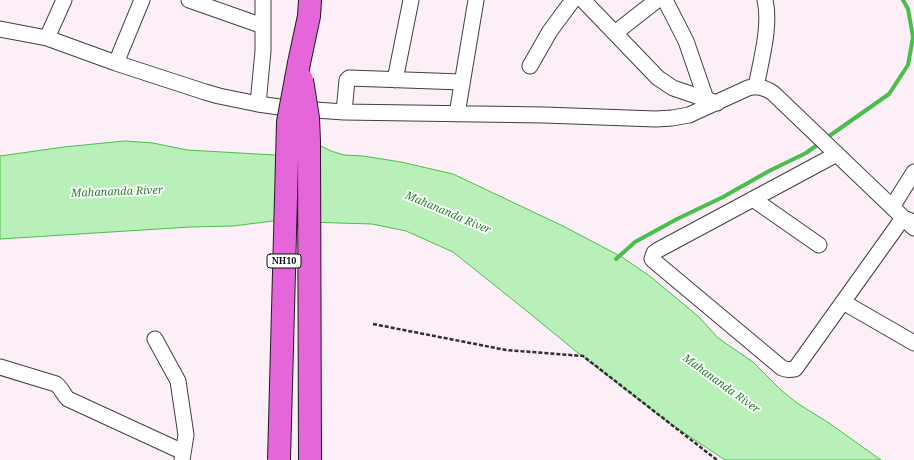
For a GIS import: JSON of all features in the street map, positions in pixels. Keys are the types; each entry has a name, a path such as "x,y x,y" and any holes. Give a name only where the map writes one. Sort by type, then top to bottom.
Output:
{"highway":[{"name":"NH10","path":"279,460 288,122 309,16 310,0"},
{"path":"299,63 308,118 309,141 310,460"}],"street":[{"path":"47,38 64,0"},
{"path":"116,63 142,0"},
{"path":"189,0 263,26"},
{"path":"258,104 263,51 263,0"},
{"path":"395,80 411,0"},
{"path":"458,114 476,0"},
{"path":"530,66 550,31 573,0"},
{"path":"583,0 658,78 673,88 712,101"},
{"path":"615,33 657,0"},
{"path":"665,0 686,41 712,101"},
{"path":"756,87 767,27 765,0"},
{"path":"0,29 47,38 116,63 219,96 287,108 344,112 544,115 656,119 689,115 712,101 748,88 756,87 766,89 773,93 892,207 910,222 843,302 795,369 785,370 652,259 652,257 658,250 835,153"},
{"path":"344,112 348,79 351,78 462,82"},
{"path":"892,207 914,172"},
{"path":"753,199 819,245"},
{"path":"843,302 914,343"},
{"path":"0,367 56,384 68,399 183,456 186,435 178,381 155,339"}],"path":[{"path":"373,324 506,350 583,356 717,460"}],"water":[{"name":"Mahananda River","path":"125,141 153,143 187,150 275,155 309,145 321,146 344,155 363,156 401,162 453,174 563,226 622,257 651,277 699,317 718,338 753,362 781,390 797,403 829,423 881,460 725,460 665,420 578,353 453,252 406,231 372,224 273,221 233,226 190,227 0,239 0,156 64,147"}],"waterway":[{"path":"825,139 889,94 908,65 913,37 908,9 903,0"},
{"path":"616,259 635,242 806,153 820,143"}]}
